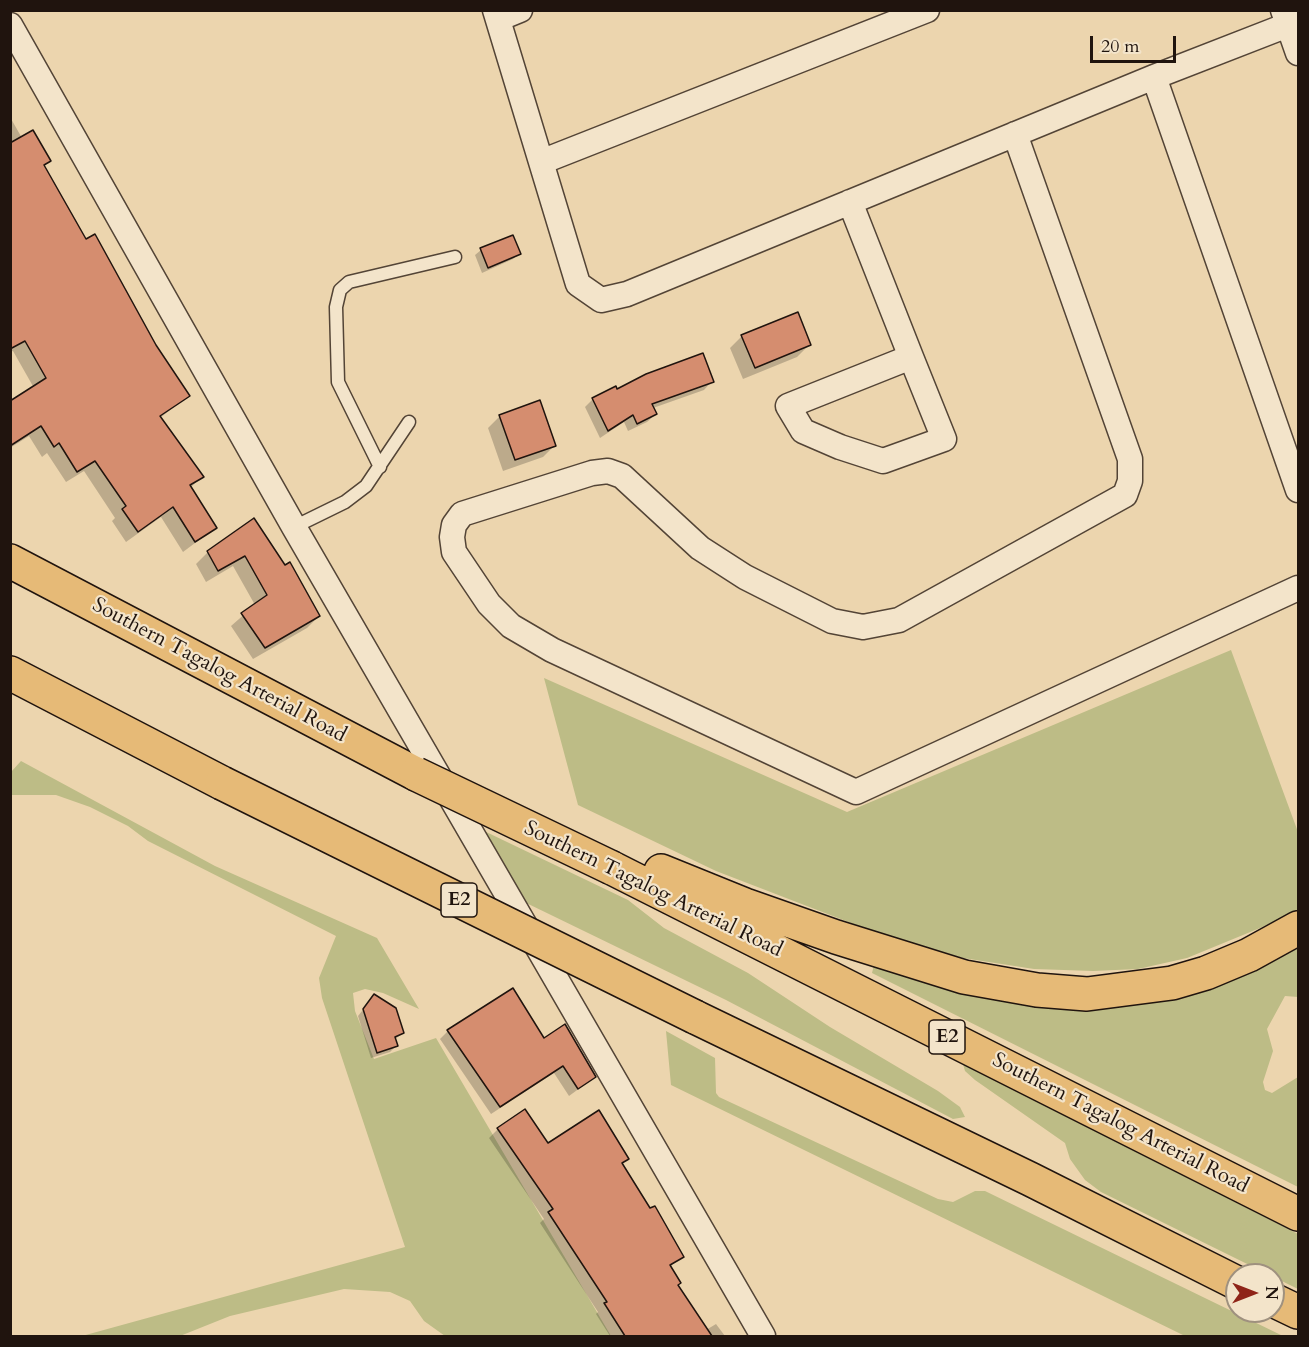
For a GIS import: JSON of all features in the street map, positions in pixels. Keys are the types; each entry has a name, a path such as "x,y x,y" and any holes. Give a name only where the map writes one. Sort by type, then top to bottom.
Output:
{"highway":[{"name":"Southern Tagalog Arterial Road","path":"10,561 416,774 605,857 1299,1214"},
{"name":"E2","path":"10,673 222,783 1225,1277"},
{"path":"605,857 836,937 964,977 1037,990 1087,994 1172,983 1206,974 1250,955 1299,928"},
{"path":"1285,1306 1299,1312"}],"street":[{"path":"541,162 927,10"},
{"path":"504,13 541,162 578,284 601,300 627,294 1290,19 1299,53"},
{"path":"10,25 294,527 763,1336"},
{"path":"1154,77 1299,490"},
{"path":"1016,134 1130,459 1130,481 1125,495 899,620 863,627 832,621 745,577 700,548 622,476 608,471 592,473 462,514 454,525 452,537 454,552 489,604 511,626 531,638 552,650 856,792 1299,588"},
{"path":"850,202 944,439 883,461 840,447 803,431 788,406 911,357"}],"lane":[{"path":"380,467 338,382 336,307 340,290 349,282 455,256"},
{"path":"294,527 345,502 366,486 409,422"}],"shaded area":[{"path":"1231,650 1298,832 1298,910 1187,958 1138,969 1093,971 1034,969 963,958 877,933 716,871 578,805 544,678 847,812"},
{"path":"21,761 215,866 377,938 419,1009 383,993 365,989 353,993 355,1011 374,1059 436,1038 611,1336 445,1336 424,1321 410,1301 390,1292 344,1289 230,1316 180,1336 82,1336 405,1247 322,998 319,978 336,936 148,841 128,826 90,807 56,795 11,795 11,772"},
{"path":"482,830 628,900 664,928 748,973 830,1027 938,1091 960,1107 965,1117 953,1119 726,1000 516,898"},
{"path":"1298,947 1298,997 1285,996 1267,1029 1273,1051 1263,1082 1265,1090 1272,1093 1298,1077 1298,1187 872,973 874,965 986,995"},
{"path":"666,1031 715,1058 716,1093 719,1097 938,1199 953,1202 975,1191 985,1191 1225,1308 1225,1323 1256,1323 1283,1336 1185,1336 671,1085"},
{"path":"965,1060 1087,1127 1298,1234 1298,1289 1285,1283 1285,1263 1245,1263 1101,1192 1085,1180 1070,1159 1065,1143 975,1080 965,1071 963,1064"}],"building":[{"path":"33,130 51,161 44,165 86,239 95,234 156,345 190,396 160,416 204,477 190,485 217,528 195,542 173,507 138,532 122,509 126,506 95,461 77,472 59,443 54,447 41,426 10,446 10,401 46,378 25,341 10,349 10,143"},
{"path":"513,235 521,254 488,268 480,248"},
{"path":"798,312 811,345 755,368 741,335"},
{"path":"703,353 714,382 652,404 657,414 637,424 633,415 608,431 592,398 616,386 617,389 646,374"},
{"path":"540,400 556,446 515,460 499,415"},
{"path":"254,518 285,565 290,562 320,616 265,648 241,613 267,595 245,556 218,571 207,551"},
{"path":"513,988 544,1038 565,1024 596,1077 578,1089 563,1066 500,1107 447,1030"},
{"path":"374,994 396,1008 404,1033 395,1037 398,1046 377,1053 363,1009"},
{"path":"525,1109 548,1143 599,1110 629,1159 622,1163 650,1208 655,1206 684,1257 670,1265 681,1283 678,1285 712,1336 625,1336 604,1303 607,1302 548,1212 553,1209 497,1128"}]}
